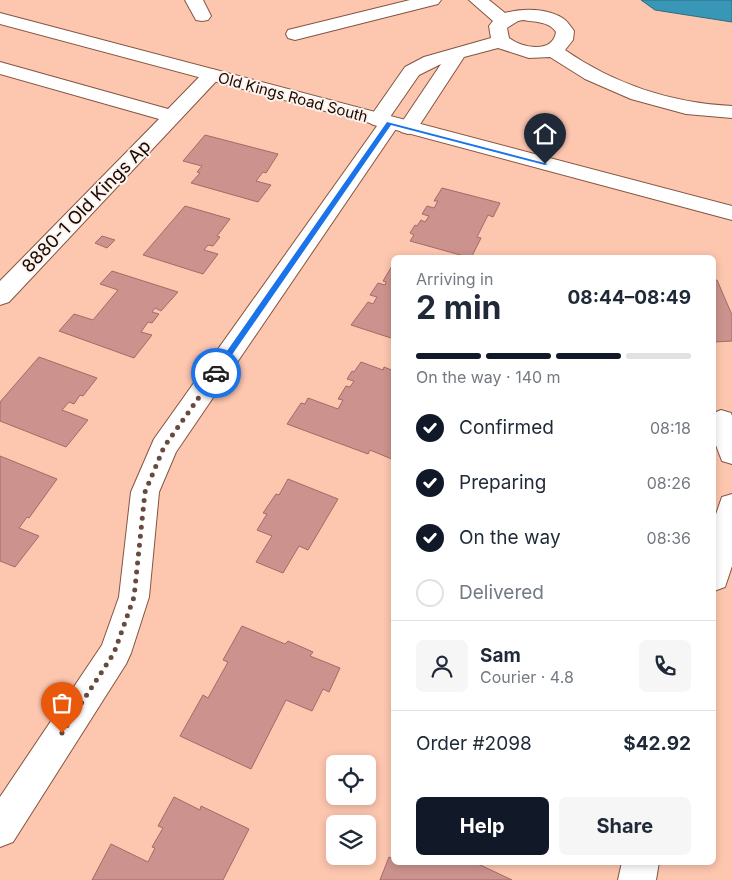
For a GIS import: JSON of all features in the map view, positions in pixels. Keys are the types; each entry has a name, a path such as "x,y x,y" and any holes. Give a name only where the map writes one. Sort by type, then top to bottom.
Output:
{"street":[{"path":"194,0 202,16"},
{"path":"295,34 432,0"},
{"path":"478,0 503,21"},
{"path":"523,15 545,17 562,26 566,32 566,39 553,50 542,52 519,50 501,41 497,34 498,26 503,21 523,15"},
{"name":"Old Kings Road South","path":"0,18 392,124 732,213"},
{"path":"392,124 412,71 431,61 501,41"},
{"path":"553,50 571,64 606,83 688,108 732,112"},
{"path":"0,828 114,653 134,597 145,492 164,447 392,124 457,54"},
{"path":"0,68 172,116"},
{"name":"8880-1 Old Kings Ap","path":"0,296 212,75"},
{"path":"722,421 732,453"},
{"path":"716,570 732,506"},
{"path":"637,880 640,865"}],"water":[{"path":"641,0 732,0 732,22 655,10"}],"building":[{"path":"205,135 278,154 266,173 263,172 256,181 271,185 258,202 191,183 200,173 197,172 202,166 183,161"},
{"path":"442,188 500,203 493,217 488,215 477,237 481,238 472,255 460,255 410,241 414,235 410,233 421,220 425,222 429,216 422,214 427,206 434,208 438,201 434,201"},
{"path":"185,206 230,219 217,236 220,237 213,246 208,245 204,250 218,254 203,274 143,255"},
{"path":"102,236 115,240 107,248 95,243"},
{"path":"391,268 391,338 351,325 368,302 373,304 377,297 370,295 378,283 385,285 386,282 383,281"},
{"path":"112,271 178,292 161,311 155,308 152,312 159,314 152,323 148,322 141,332 152,335 134,358 59,331 74,314 93,320 118,290 100,284"},
{"path":"716,280 732,315 732,341 716,342"},
{"path":"39,357 97,378 83,396 80,395 74,404 69,402 62,410 88,420 66,447 0,421 0,402"},
{"path":"361,362 383,370 384,367 391,370 391,459 370,450 368,454 287,424 301,403 305,404 308,398 338,409 343,400 338,399 346,386 350,387 354,381 347,379 352,371 354,372"},
{"path":"0,456 57,479 29,518 27,517 19,528 39,536 15,567 0,561"},
{"path":"288,479 338,499 308,550 299,546 283,573 256,562 272,536 257,530 267,514 263,513 276,494 279,495"},
{"path":"242,626 285,644 288,641 313,652 310,656 340,668 329,692 323,689 312,711 286,700 251,769 180,736 203,695 208,698 228,662 223,660"},
{"path":"174,797 200,810 201,806 249,829 223,880 92,880 111,844 148,862 155,848 152,847 163,828 158,826"},
{"path":"389,857 391,858 391,865 480,865 512,880 380,880"}],"way so far":[{"path":"62,733 114,653 134,597 145,492 164,447 216,373"}],"route":[{"path":"216,373 390,123 545,164"}]}
